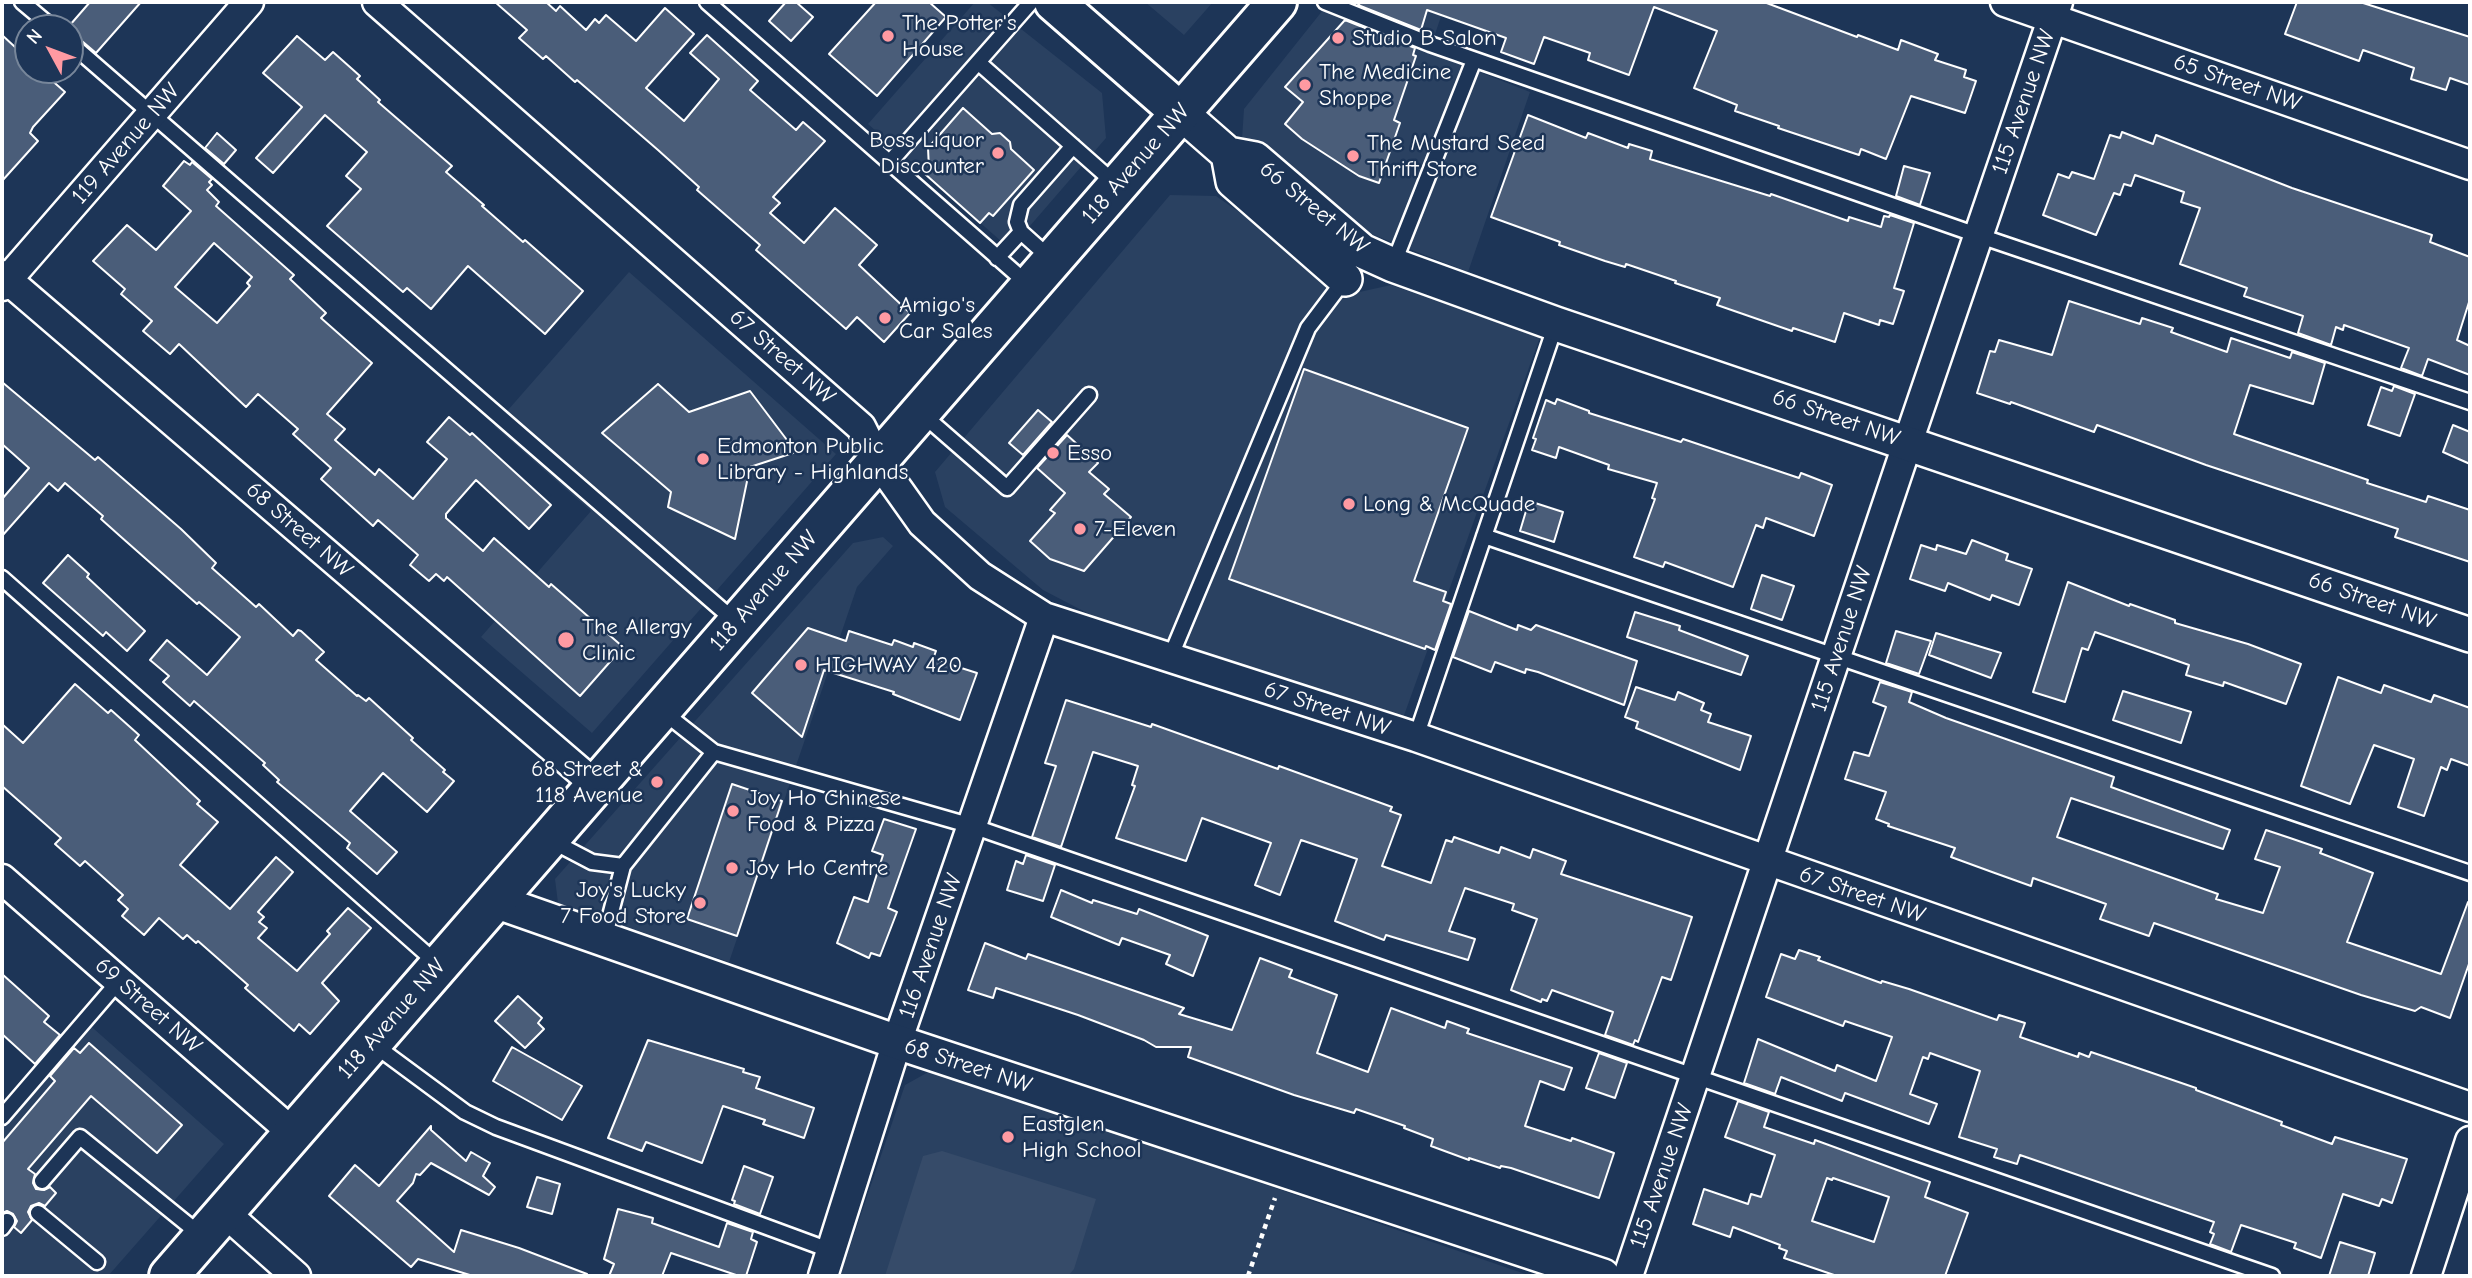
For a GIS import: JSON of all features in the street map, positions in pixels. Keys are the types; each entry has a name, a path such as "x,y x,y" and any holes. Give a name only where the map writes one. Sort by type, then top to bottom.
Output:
{"main road":[{"name":"66 Street NW","path":"1054,2 1180,113"},
{"name":"118 Avenue NW","path":"169,1276 1277,2"}],"street":[{"name":"119 Avenue NW","path":"4,280 249,2"},
{"name":"67 Street NW","path":"377,2 861,427 878,461 922,523 980,576 1044,617 1416,737 1768,863 2470,1107"},
{"name":"65 Street NW","path":"2005,2 2055,10 2470,165"},
{"name":"115 Avenue NW","path":"1628,1276 2055,10"},
{"name":"66 Street NW","path":"1180,113 1228,154 1255,159 1353,265 1393,265 1556,324 2470,635"},
{"name":"68 Street NW","path":"4,280 596,785"},
{"name":"116 Avenue NW","path":"827,1264 897,1042 1044,617"},
{"name":"69 Street NW","path":"2,879 293,1133"},
{"name":"68 Street NW","path":"495,901 897,1042 1602,1276"},
{"path":"2426,1276 2470,1141"},
{"path":"214,1224 296,1276"}],"lane":[{"path":"22,2 36,14"},
{"path":"707,2 997,258 1041,273"},
{"path":"890,162 1031,2"},
{"path":"1325,2 1474,60 1979,236 2470,402"},
{"path":"84,55 737,623"},
{"path":"1393,265 1474,60"},
{"path":"979,63 1118,185"},
{"path":"1041,273 1017,222 1021,205 1073,146"},
{"path":"997,258 1021,232"},
{"path":"1170,658 1308,328 1353,265"},
{"path":"1416,737 1556,324"},
{"path":"920,412 1007,488 1089,395"},
{"path":"1484,536 2470,873"},
{"path":"2,578 439,965"},
{"path":"661,710 715,752 972,825 2272,1276"},
{"path":"604,939 622,866 715,752"},
{"path":"548,839 592,862 622,866"},
{"path":"2,1116 119,981"},
{"path":"371,1043 465,1112 827,1264"},
{"path":"42,1181 80,1137 214,1224"},
{"path":"38,1213 97,1262"}],"path":[{"path":"1248,1276 1278,1189"}],"shaded area":[{"path":"975,2 987,2 1102,93 1106,138 1010,249 868,124"},
{"path":"1145,2 1213,2 1184,35"},
{"path":"1339,2 1446,2 1434,37"},
{"path":"1323,10 1530,92 1468,272 1356,228 1263,159 1242,139 1244,109"},
{"path":"1170,195 1216,196 1355,293 1391,285 1540,337 1402,721 1091,615 1043,590 945,507 935,472"},
{"path":"629,272 836,454 592,733 481,637 591,511 494,426"},
{"path":"883,537 893,546 857,587 729,962 558,903 555,879 853,543"},
{"path":"85,1021 224,1144 108,1276 2,1276 2,1116"},
{"name":"Eastglen High School","path":"932,1070 1531,1276 840,1276 905,1085"},
{"path":"942,1151 1096,1199 1074,1269 1068,1276 885,1276 923,1156"}],"building":[{"path":"90,2 141,2 96,53 84,43 84,14 80,14"},
{"path":"495,2 546,2 556,11 560,6 586,30 595,19 599,23 606,15 636,41 665,8 694,34 646,88 684,121 719,79 690,53 707,35 758,81 750,90 796,130 803,122 825,141 773,197 780,203 770,213 804,243 835,208 877,245 859,265 910,313 884,342 857,317 846,329 756,250 760,245 697,190 699,187 658,150 577,80 575,82 546,56 543,59 519,38 527,30"},
{"path":"786,2 796,2 813,17 791,41 769,21"},
{"name":"The Potter's House","path":"876,2 929,2 946,17 877,96 829,54"},
{"path":"1361,2 1764,2 1898,50 1901,40 1938,54 1935,60 1966,70 1964,77 1976,81 1965,113 1911,96 1886,159 1861,149 1859,155 1778,128 1779,126 1735,111 1737,105 1694,88 1717,31 1654,7 1629,75 1588,60 1590,53 1544,37 1534,64 1501,52 1506,38 1427,10 1421,30 1358,5"},
{"path":"2297,2 2360,2 2470,37 2470,85 2450,78 2446,90 2411,79 2414,68 2363,50 2359,61 2285,34"},
{"path":"1345,20 1415,48 1413,55 1416,56 1394,120 1400,123 1379,183 1359,176 1302,139 1285,124 1303,102 1285,87"},
{"path":"2,35 14,46 14,84 56,84 65,92 33,127 30,133 38,141 2,181"},
{"path":"297,36 325,60 333,52 360,76 357,79 380,100 378,102 452,166 446,172 523,242 525,240 583,291 545,334 468,266 431,309 407,288 403,292 327,226 361,189 346,176 367,152 325,115 273,173 256,158 302,107 263,73"},
{"path":"963,108 992,134 1000,133 1010,142 1011,149 1034,170 993,216 989,213 980,223 925,174 929,169 928,148"},
{"path":"1528,115 1586,138 1588,133 1628,148 1629,144 1652,151 1650,159 1770,196 1771,194 1848,221 1849,217 1881,227 1884,216 1890,215 1914,223 1894,288 1904,291 1893,324 1880,320 1879,325 1844,313 1835,342 1793,328 1792,331 1717,305 1720,298 1675,283 1676,281 1626,264 1625,267 1605,261 1491,217"},
{"path":"2122,132 2153,144 2156,135 2292,188 2432,235 2430,242 2470,257 2470,299 2457,340 2470,346 2470,375 2428,359 2422,376 2401,368 2409,348 2344,325 2343,330 2336,327 2331,345 2298,333 2303,316 2244,296 2247,288 2180,264 2200,208 2181,202 2184,192 2135,175 2131,186 2124,184 2120,195 2114,193 2096,235 2043,215 2058,174 2069,178 2072,172 2094,179 2110,135 2120,138"},
{"path":"217,133 236,150 224,164 205,148"},
{"path":"184,161 190,165 192,162 212,179 209,182 212,185 207,190 219,202 216,206 294,275 290,279 326,313 321,318 372,363 327,414 345,429 335,440 375,475 379,469 413,499 447,459 427,442 449,417 470,435 472,433 551,505 529,529 476,480 446,514 446,518 483,551 494,538 623,647 580,696 447,577 444,581 436,574 429,581 410,565 418,555 378,520 373,526 321,479 331,468 293,434 298,429 258,394 246,407 179,344 170,354 143,331 152,321 121,294 125,289 93,261 127,225 156,250 191,211 163,186","holes":["214,243 252,277 247,283 250,286 217,323 175,287"]},
{"path":"1904,166 1930,173 1920,205 1896,196"},
{"path":"2069,301 2140,324 2142,318 2173,328 2171,332 2227,352 2231,338 2290,358 2292,352 2325,363 2313,404 2250,385 2234,434 2426,502 2428,496 2470,510 2470,562 2395,537 2398,529 2206,465 2097,425 2094,432 2011,402 2010,404 1977,393 1990,351 1995,352 1999,340 2052,355"},
{"name":"Long & McQuade","path":"1304,369 1468,428 1414,581 1446,592 1443,601 1451,604 1435,650 1426,646 1425,649 1229,579"},
{"path":"2,382 95,460 98,457 181,529 216,563 212,568 256,607 259,604 293,636 298,630 301,631 324,652 316,660 357,696 366,701 369,698 413,738 411,740 454,781 427,812 383,773 350,811 397,852 377,874 347,848 350,843 277,782 279,780 263,765 265,763 194,701 190,706 163,682 169,676 150,660 167,640 207,675 240,637 199,602 197,604 101,519 103,516 65,483 58,491 49,483 2,536 2,499 29,468 2,444"},
{"name":"Edmonton Public Library - Highlands","path":"658,384 689,412 750,391 796,452 750,467 735,539 668,507 671,492 602,433"},
{"path":"2394,386 2415,394 2400,436 2368,425 2381,387 2392,391"},
{"path":"1557,399 1589,413 1681,442 1683,439 1799,478 1801,473 1832,485 1814,536 1766,518 1763,528 1756,525 1733,587 1665,562 1663,567 1634,557 1655,499 1652,498 1657,483 1608,469 1609,465 1559,447 1556,458 1532,450 1536,439 1533,438 1546,400 1555,404"},
{"path":"1038,410 1052,422 1023,455 1009,443"},
{"path":"2453,425 2470,432 2470,464 2443,452"},
{"name":"7-Eleven","path":"1067,435 1098,463 1089,472 1109,489 1104,494 1131,517 1084,571 1050,559 1030,541 1055,513 1050,510 1065,493 1037,468"},
{"path":"1529,501 1563,512 1554,542 1520,531"},
{"path":"1972,540 2008,554 2006,560 2032,569 2019,605 1992,595 1990,600 1948,583 1945,591 1910,579 1921,545 1936,550 1937,545 1966,554"},
{"path":"68,555 89,574 87,577 145,631 127,651 106,632 103,636 43,583"},
{"path":"1762,575 1794,586 1782,620 1751,609"},
{"path":"2068,582 2129,606 2130,604 2175,620 2175,623 2248,644 2301,664 2286,704 2224,682 2223,686 2186,675 2189,665 2095,632 2088,650 2082,648 2065,702 2033,692"},
{"path":"1469,611 1517,630 1518,625 1531,630 1536,625 1637,661 1624,705 1538,672 1526,669 1525,673 1495,662 1491,672 1453,657"},
{"path":"1635,612 1680,626 1679,630 1748,656 1741,675 1627,637"},
{"path":"808,628 846,641 849,631 892,645 894,640 913,647 914,643 936,651 933,659 977,673 960,720 893,694 894,692 824,670 802,737 752,693"},
{"path":"1896,631 1931,641 1919,674 1886,663"},
{"path":"1936,633 2001,653 1991,678 1929,655"},
{"path":"2338,677 2381,693 2384,685 2431,702 2434,695 2470,708 2470,766 2451,759 2447,770 2441,767 2424,816 2398,807 2414,759 2374,745 2350,804 2301,786"},
{"path":"1880,682 1912,692 1909,702 1946,718 2114,777 2111,787 2230,830 2223,849 2071,798 2057,837 2218,894 2216,899 2263,913 2280,867 2255,859 2266,830 2290,838 2322,849 2320,853 2373,873 2347,942 2441,974 2470,902 2470,961 2450,1018 2421,1007 2415,1011 2361,995 2154,923 2149,936 2100,919 2106,904 2033,878 2031,886 1951,857 1955,848 1888,826 1889,824 1876,819 1886,792 1845,779 1854,752 1869,756 1886,707 1873,702"},
{"path":"75,684 108,713 111,710 139,735 135,740 200,801 197,804 218,822 180,865 230,909 276,857 293,872 258,912 264,917 259,922 267,928 258,938 297,971 330,934 327,931 348,908 371,928 322,983 339,1001 310,1034 299,1024 294,1031 245,988 248,985 198,941 196,943 187,935 183,939 159,918 144,935 122,916 128,909 118,900 123,895 85,861 80,866 55,844 61,838 2,786 2,724 23,743"},
{"path":"1636,687 1675,700 1678,692 1704,703 1701,710 1711,714 1708,722 1751,736 1740,770 1636,728 1638,722 1625,717"},
{"path":"2123,691 2191,712 2181,743 2113,720"},
{"path":"1066,700 1151,727 1152,724 1392,807 1390,811 1401,815 1382,866 1431,883 1446,840 1452,842 1454,837 1499,853 1501,847 1530,858 1533,849 1566,861 1561,874 1692,917 1671,980 1662,977 1638,1042 1635,1040 1633,1045 1605,1035 1613,1012 1552,990 1547,1001 1542,999 1541,1002 1511,990 1537,919 1512,910 1514,904 1465,888 1449,931 1475,939 1468,960 1386,935 1384,940 1335,921 1357,859 1301,840 1280,895 1255,885 1271,843 1202,818 1186,861 1116,838 1135,786 1132,785 1138,766 1093,752 1061,847 1032,837 1056,766 1045,763"},
{"name":"Joy Ho Centre","path":"732,784 782,801 737,936 687,919"},
{"path":"884,819 916,829 888,908 897,912 880,956 871,953 869,958 837,943 854,897 868,902 883,855 872,851"},
{"path":"1026,855 1055,865 1043,901 1007,890 1016,861 1023,864"},
{"path":"1061,890 1092,903 1093,900 1137,914 1139,909 1208,936 1193,976 1166,964 1170,955 1122,938 1119,945 1051,917"},
{"path":"985,943 1026,959 1028,954 1184,1008 1179,1014 1232,1030 1260,958 1292,970 1289,977 1337,995 1317,1053 1368,1072 1391,1008 1445,1028 1447,1021 1469,1029 1467,1033 1572,1068 1564,1090 1540,1081 1525,1126 1571,1141 1572,1138 1614,1153 1599,1198 1511,1168 1469,1160 1431,1146 1433,1139 1404,1128 1405,1126 1356,1109 1354,1113 1294,1095 1188,1057 1191,1047 1156,1047 1078,1015 996,988 993,998 968,990"},
{"path":"1799,950 1820,957 1818,960 1881,983 1882,981 1909,989 1997,1020 1999,1015 2025,1023 2020,1037 2078,1057 2079,1053 2089,1057 2091,1052 2196,1088 2332,1144 2335,1137 2407,1159 2392,1203 2382,1199 2379,1206 2343,1194 2321,1258 2294,1248 2296,1243 2241,1225 2231,1252 2210,1244 2214,1234 2210,1232 2214,1222 2020,1155 2017,1164 1994,1157 1997,1149 1959,1137 1980,1071 1930,1053 1928,1059 1923,1057 1910,1094 1937,1104 1929,1124 1845,1093 1842,1101 1781,1077 1775,1094 1744,1083 1758,1039 1835,1071 1837,1065 1876,1081 1892,1037 1845,1021 1843,1026 1766,997 1781,954 1795,959"},
{"path":"2,974 49,1016 44,1022 60,1035 35,1064 2,1034"},
{"path":"518,996 542,1018 538,1023 544,1029 525,1048 495,1021"},
{"path":"648,1040 744,1069 743,1072 760,1077 756,1088 814,1108 804,1138 763,1124 765,1120 723,1106 702,1163 646,1142 642,1151 608,1138"},
{"path":"89,1043 182,1125 157,1153 91,1096 28,1169 35,1174 33,1183 36,1189 44,1190 50,1187 56,1193 45,1206 39,1203 31,1206 28,1212 32,1220 21,1233 14,1227 17,1221 13,1214 7,1211 2,1213 2,1143 55,1081 50,1076 74,1048 80,1053"},
{"path":"512,1047 582,1086 562,1120 493,1081"},
{"path":"1599,1053 1627,1063 1615,1098 1586,1088"},
{"path":"1738,1101 1769,1112 1764,1127 1814,1144 1815,1140 1930,1182 1925,1197 1968,1213 1945,1276 1837,1276 1784,1258 1787,1251 1779,1248 1780,1245 1733,1227 1730,1237 1693,1224 1704,1189 1748,1204 1751,1194 1761,1197 1775,1155 1725,1137","holes":["1827,1178 1833,1178 1889,1197 1874,1242 1812,1221"]},
{"path":"431,1126 431,1130 466,1161 471,1152 490,1163 483,1176 495,1187 489,1195 431,1163 420,1175 416,1174 413,1183 397,1201 454,1252 461,1230 519,1248 587,1276 473,1276 418,1259 411,1267 329,1196 355,1165 379,1186"},
{"path":"744,1166 773,1177 760,1214 734,1204 735,1201 732,1200"},
{"path":"537,1177 560,1184 552,1214 527,1207"},
{"path":"618,1209 653,1218 652,1223 719,1247 727,1223 753,1232 751,1239 757,1242 746,1276 671,1253 662,1276 609,1276 614,1264 604,1259"},
{"path":"2340,1242 2375,1253 2368,1276 2329,1276"}],"place":[{"name":"The Potter's House","path":"888,36"},
{"name":"Studio B Salon","path":"1338,38"},
{"name":"The Medicine Shoppe","path":"1305,85"},
{"name":"Boss Liquor Discounter","path":"998,153"},
{"name":"The Mustard Seed Thrift Store","path":"1353,156"},
{"name":"Amigo's Car Sales","path":"885,318"},
{"name":"Esso","path":"1053,453"},
{"name":"Edmonton Public Library - Highlands","path":"703,459"},
{"name":"Long & McQuade","path":"1349,504"},
{"name":"7-Eleven","path":"1080,529"},
{"name":"The Allergy Clinic","path":"566,640"},
{"name":"HIGHWAY 420","path":"801,665"},
{"name":"68 Street & 118 Avenue","path":"657,782"},
{"name":"Joy Ho Chinese Food & Pizza","path":"733,811"},
{"name":"Joy Ho Centre","path":"732,868"},
{"name":"Joy's Lucky 7 Food Store","path":"700,903"},
{"name":"Eastglen High School","path":"1008,1137"}]}
